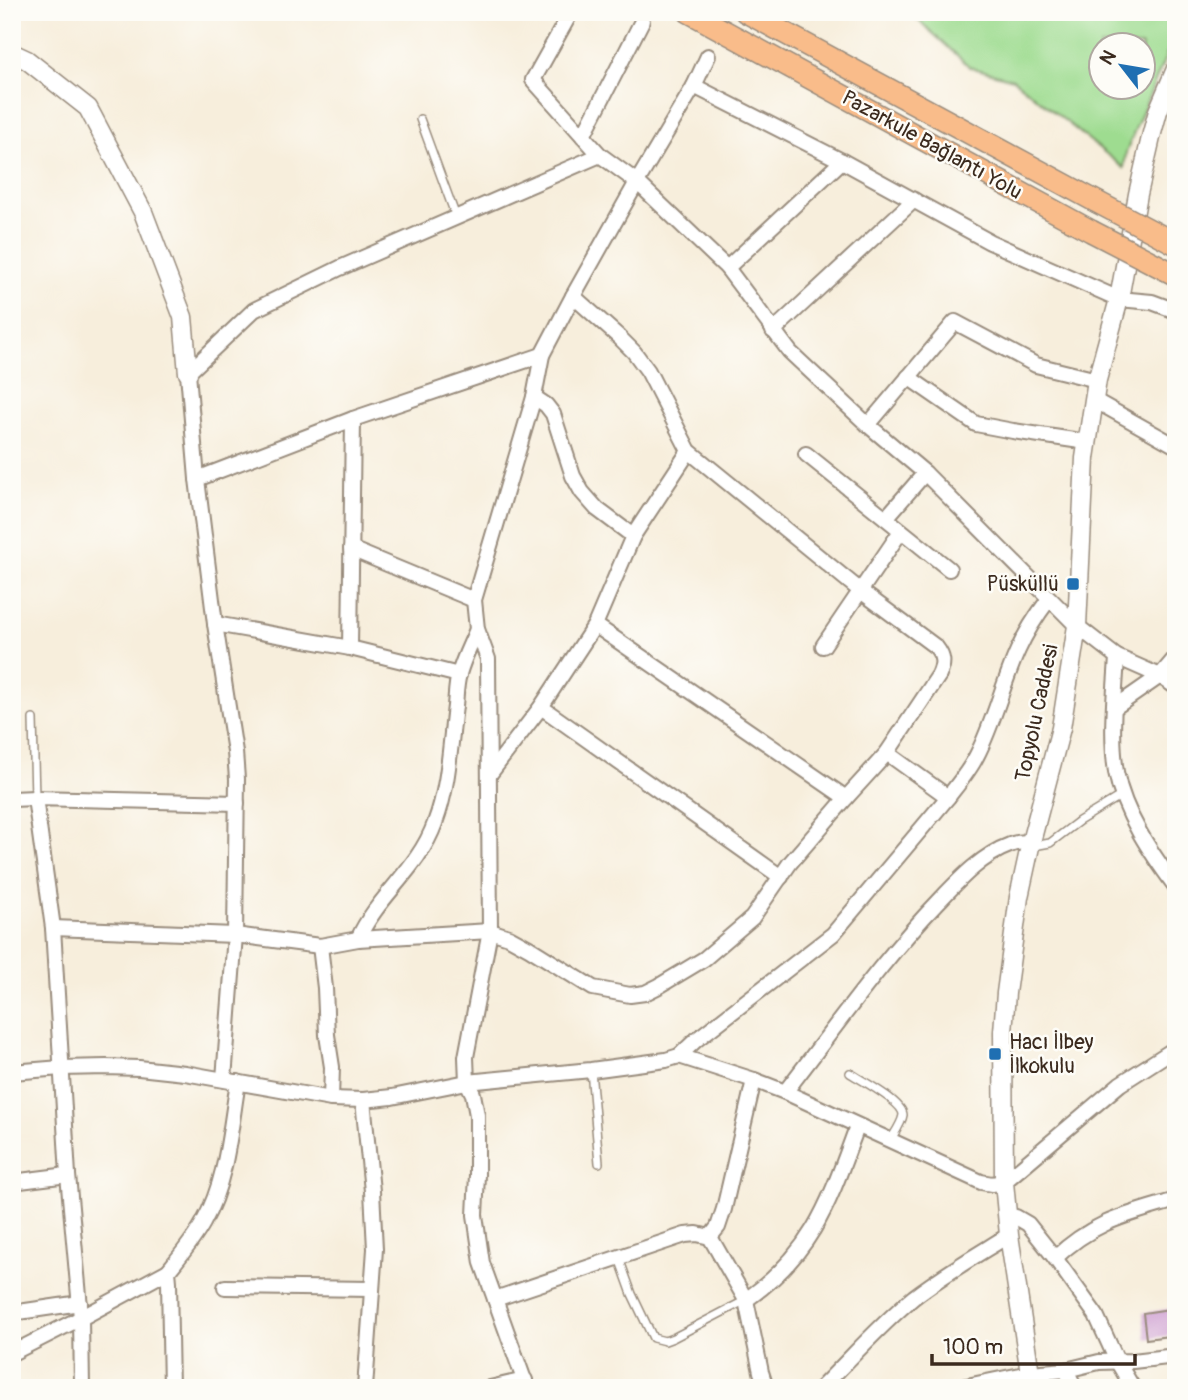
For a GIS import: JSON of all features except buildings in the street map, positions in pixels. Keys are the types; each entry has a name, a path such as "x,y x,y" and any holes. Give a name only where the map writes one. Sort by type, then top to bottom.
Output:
{"main road":[{"name":"Pazarkule Bağlantı Yolu","path":"689,12 1176,275"},
{"name":"Pazarkule Bağlantı Yolu","path":"746,12 1176,244"}],"street":[{"path":"571,12 533,80 600,155 637,182 727,268 790,352 868,425 925,473 1077,626 1117,657 1160,676 1176,687"},
{"path":"583,136 642,21"},
{"path":"12,53 27,60 88,108 143,212 183,317 197,479 237,779 231,1080 221,1177 215,1199 193,1240 167,1271 81,1311 12,1353"},
{"path":"490,1388 526,1384 482,1263 475,1214 477,1115 473,1094 467,1082 466,1057 490,931 488,659 477,629 474,600 534,397 542,355 637,182 694,86 708,56"},
{"name":"Topyolu Caddesi","path":"1030,1380 1004,1182 1003,1032 1012,945 1031,842 1061,728 1077,626 1085,458 1097,380 1119,299 1152,133 1158,111 1176,69"},
{"path":"694,86 842,160 990,242 1119,299 1152,302 1176,311"},
{"path":"188,373 254,310 340,268 600,155"},
{"path":"727,268 842,160"},
{"path":"773,331 914,200"},
{"path":"53,928 235,935 320,946 358,939 490,931 529,948 593,988 630,995 645,993 704,959 752,918 790,863 887,753 939,675 943,668 943,659 936,647 861,591 689,451 648,371 634,352 573,296"},
{"path":"868,425 955,322 1036,365 1097,380"},
{"path":"197,479 353,419 542,355"},
{"path":"908,377 976,424 1087,442"},
{"path":"534,397 553,414 573,476 582,492 597,509 633,536"},
{"path":"1094,400 1176,446"},
{"path":"350,648 353,419"},
{"path":"489,775 541,707 596,625 633,536 689,451"},
{"path":"806,454 949,569"},
{"path":"886,518 925,473"},
{"path":"823,646 901,531"},
{"path":"351,549 474,600"},
{"path":"12,1072 61,1068 139,1068 231,1080 331,1099 363,1100 467,1082 591,1070 679,1056 833,934 948,797 963,778 986,737 1017,652 1026,633 1049,599"},
{"path":"215,624 350,648 459,675"},
{"path":"596,625 846,798"},
{"path":"358,939 376,908 407,872 435,824 443,796 459,675 477,629"},
{"path":"1117,657 1114,708 1116,772 1122,795 1135,824 1176,887"},
{"path":"1114,708 1160,676 1176,657"},
{"path":"541,707 781,877"},
{"path":"887,753 948,797"},
{"path":"12,799 237,803"},
{"path":"35,799 53,928 68,1175 81,1311 82,1388"},
{"path":"785,1093 870,979 947,892 990,856 1009,845 1031,842"},
{"path":"320,946 332,1066 331,1099"},
{"path":"679,1056 754,1080 981,1182 992,1184 1004,1182 1120,1084 1176,1048"},
{"path":"710,1237 718,1227 724,1209 754,1080"},
{"path":"363,1100 375,1249 365,1388"},
{"path":"746,1300 780,1272 806,1242 831,1197 857,1127"},
{"path":"12,1182 68,1175"},
{"path":"1055,1258 1094,1228 1176,1200"},
{"path":"1007,1215 1016,1216 1028,1224 1055,1258 1096,1315 1133,1388"},
{"path":"495,1299 685,1235 710,1237 746,1300 766,1388"},
{"path":"821,1388 884,1324 914,1298 1009,1236"},
{"path":"167,1271 171,1388"},
{"path":"225,1287 372,1289"},
{"path":"12,1313 81,1311"},
{"path":"957,1388 1030,1380 1099,1362 1133,1362 1176,1356"},
{"path":"1066,1370 1075,1388"}],"lane":[{"path":"420,119 456,218"},
{"path":"33,719 35,799"},
{"path":"1031,842 1039,845 1050,843 1079,821 1122,795"},
{"path":"591,1070 599,1163"},
{"path":"850,1073 895,1102 901,1109 903,1116 890,1141"},
{"path":"618,1257 653,1338 665,1341 673,1338 746,1300"}],"green space":[{"path":"897,12 1176,12 1176,32 1156,80 1156,32 1086,32 1086,102 1147,102 1126,153 1124,168 1013,79 970,67 916,18"}],"place":[{"name":"Püsküllü","path":"1073,584"},
{"name":"Hacı İlbey İlkokulu","path":"995,1054"}]}
